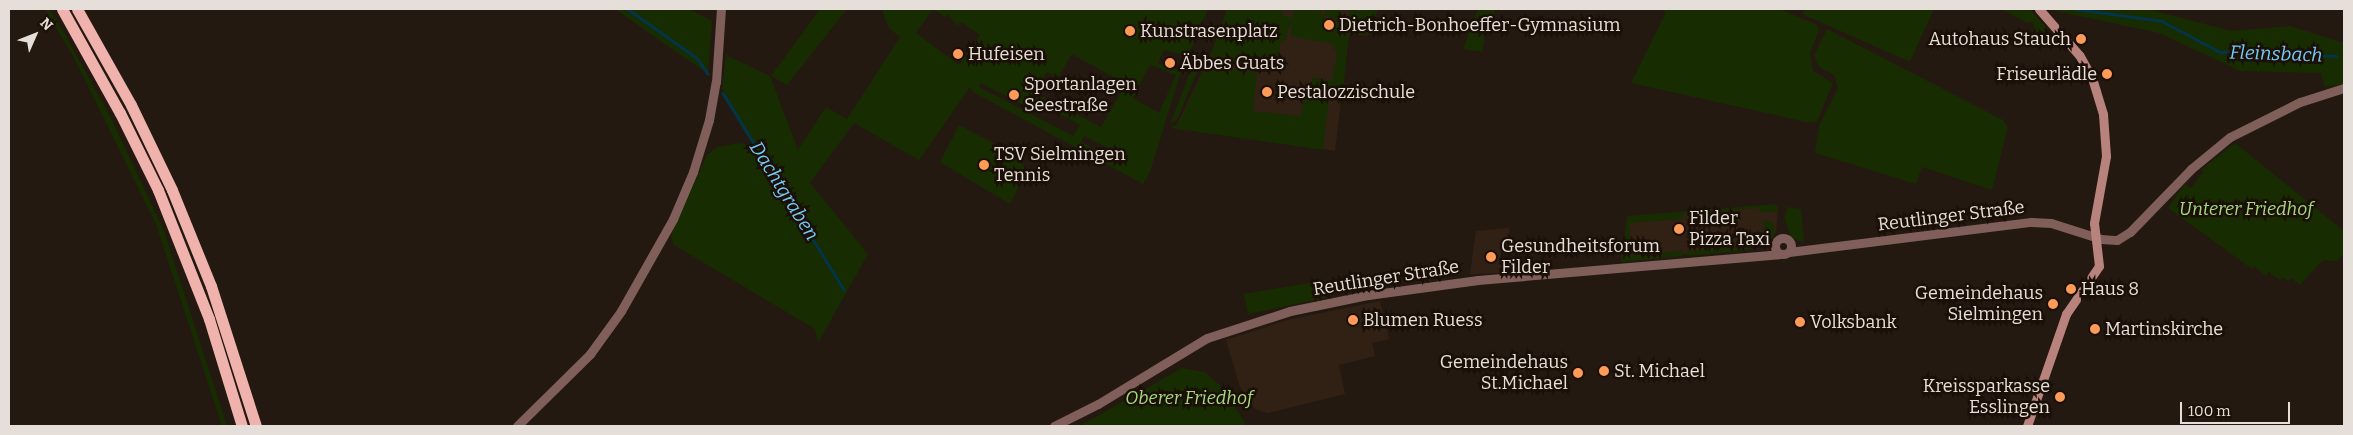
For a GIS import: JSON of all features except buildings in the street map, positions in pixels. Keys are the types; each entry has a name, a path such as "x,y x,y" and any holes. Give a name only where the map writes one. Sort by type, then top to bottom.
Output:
{"highway":[{"path":"62,9 112,96 158,190 209,319 242,426"},
{"path":"77,9 131,105 172,190 211,286 256,426"}],"main road":[{"path":"2027,426 2066,314 2093,278 2099,260 2094,238 2094,223 2106,156 2101,105 2083,61 2039,9"}],"street":[{"path":"517,426 590,354 622,311 673,219 693,172 710,115 721,9"},
{"name":"Reutlinger Straße","path":"1054,426 1098,404 1200,341 1276,314 1368,295 1455,283 1750,254 1779,254 1809,248 2031,222 2051,223 2094,238 2112,240 2127,235 2182,176 2230,137 2300,102 2344,88"},
{"name":"Reutlinger Straße","path":"1750,254 1783,238 1809,248"},
{"path":"1776,242 1779,254"},
{"path":"1789,252 1790,242"}],"shaded area":[{"name":"Pestalozzischule","path":"1228,9 1378,9 1368,36 1349,34 1335,151 1252,137 1175,129 1224,26"},
{"path":"1778,207 1776,232 1765,245 1623,261 1629,217"},
{"path":"1509,228 1510,247 1501,248 1501,273 1470,274 1476,231"},
{"path":"1380,301 1389,339 1372,343 1375,356 1339,365 1345,394 1268,413 1255,409 1240,387 1226,340 1287,320"}],"green space":[{"path":"45,9 49,9 63,31 111,118 164,231 227,426 222,426 156,224 72,54"},
{"path":"615,9 689,9 712,21 708,74"},
{"path":"820,9 847,9 787,85 771,76"},
{"path":"882,9 933,9 1208,9 1179,78 1150,172 1143,184 973,92 970,87 919,160 854,123 810,183 868,254 818,343 815,329 674,245 671,235 707,155 717,147 739,143 751,146 841,285 722,89 726,55 770,76 798,150 826,107 847,119 900,37 888,27","holes":["933,9 945,17 948,14 957,26 961,22 980,35 959,65 916,33","1164,50 1185,55 1178,71 1158,63","1072,54 1126,84 1101,127 1035,93 1047,72 1058,78","1150,65 1176,75 1159,113 1133,98","981,83 1029,108 1034,100 1080,125 1073,136 979,87","1084,136 1121,155 1119,161 1081,142"]},
{"name":"Pestalozzischule","path":"1227,9 1282,9 1282,15 1292,18 1294,9 1315,11 1322,9 1320,14 1324,16 1326,9 1341,9 1340,20 1325,16 1323,21 1346,24 1350,9 1360,12 1360,9 1378,9 1368,35 1349,33 1343,93 1330,90 1323,150 1171,128 1179,123 1206,65 1257,73 1253,111 1301,116 1305,90 1310,90 1312,78 1332,81 1337,54 1332,44 1291,36 1292,24 1289,26 1286,41 1281,41 1277,67 1210,56"},
{"path":"1478,9 1496,9 1486,31 1482,52 1463,49"},
{"path":"1660,9 1780,9 1817,25 1819,30 1810,53 1813,71 1833,83 1817,121 1811,123 1631,83 1666,12"},
{"path":"1805,9 1934,9 1910,62 1802,14"},
{"path":"2002,9 2030,9 2045,26 2044,39 2037,39 2033,22 2027,23"},
{"path":"2047,9 2147,9 2232,31 2290,26 2344,43 2344,84 2325,87 2321,73 2240,71 2159,33"},
{"path":"1827,29 2003,120 2008,127 1992,190 1922,167 1916,184 1815,153 1819,126 1838,88 1834,75 1819,67 1814,55"},
{"path":"1202,60 1177,120 1170,124 1192,67"},
{"name":"TSV Sielmingen Tennis","path":"959,125 995,144 992,149 1029,168 1010,204 940,162"},
{"name":"Unterer Friedhof","path":"2235,143 2344,231 2344,254 2337,261 2323,260 2300,285 2291,278 2288,281 2283,277 2280,280 2269,272 2266,276 2254,266 2252,269 2168,208 2185,184 2191,188 2203,172 2201,170"},
{"path":"1776,204 1779,211 1760,212 1759,208 1683,214 1683,219 1629,223 1631,255 1682,251 1683,256 1621,262 1627,216"},
{"path":"1787,207 1801,209 1804,243 1791,237 1785,219"},
{"path":"1761,221 1772,222 1775,229 1773,240 1765,245 1740,251 1686,256 1687,251 1755,245 1757,239 1761,240 1765,224"},
{"path":"1326,280 1325,298 1248,314 1244,294"},
{"name":"Oberer Friedhof","path":"1182,368 1205,372 1225,390 1247,426 1080,426"}],"waterway":[{"name":"Dachtgraben","path":"628,9 697,58 708,74"},
{"name":"Fleinsbach","path":"2076,9 2162,21 2220,52 2336,56"},
{"name":"Dachtgraben","path":"723,93 844,290"}],"place":[{"name":"Dietrich-Bonhoeffer-Gymnasium","path":"1329,25"},
{"name":"Kunstrasenplatz","path":"1130,31"},
{"name":"Autohaus Stauch","path":"2081,39"},
{"name":"Hufeisen","path":"958,54"},
{"name":"Äbbes Guats","path":"1170,63"},
{"name":"Friseurlädle","path":"2107,74"},
{"name":"Pestalozzischule","path":"1267,92"},
{"name":"Sportanlagen Seestraße","path":"1014,95"},
{"name":"TSV Sielmingen Tennis","path":"984,165"},
{"name":"Filder Pizza Taxi","path":"1679,229"},
{"name":"Gesundheitsforum Filder","path":"1491,257"},
{"name":"Haus 8","path":"2071,289"},
{"name":"Gemeindehaus Sielmingen","path":"2053,304"},
{"name":"Blumen Ruess","path":"1353,320"},
{"name":"Volksbank","path":"1800,322"},
{"name":"Martinskirche","path":"2095,329"},
{"name":"St. Michael","path":"1604,371"},
{"name":"Gemeindehaus St.Michael","path":"1578,373"},
{"name":"Kreissparkasse Esslingen","path":"2060,397"}]}
